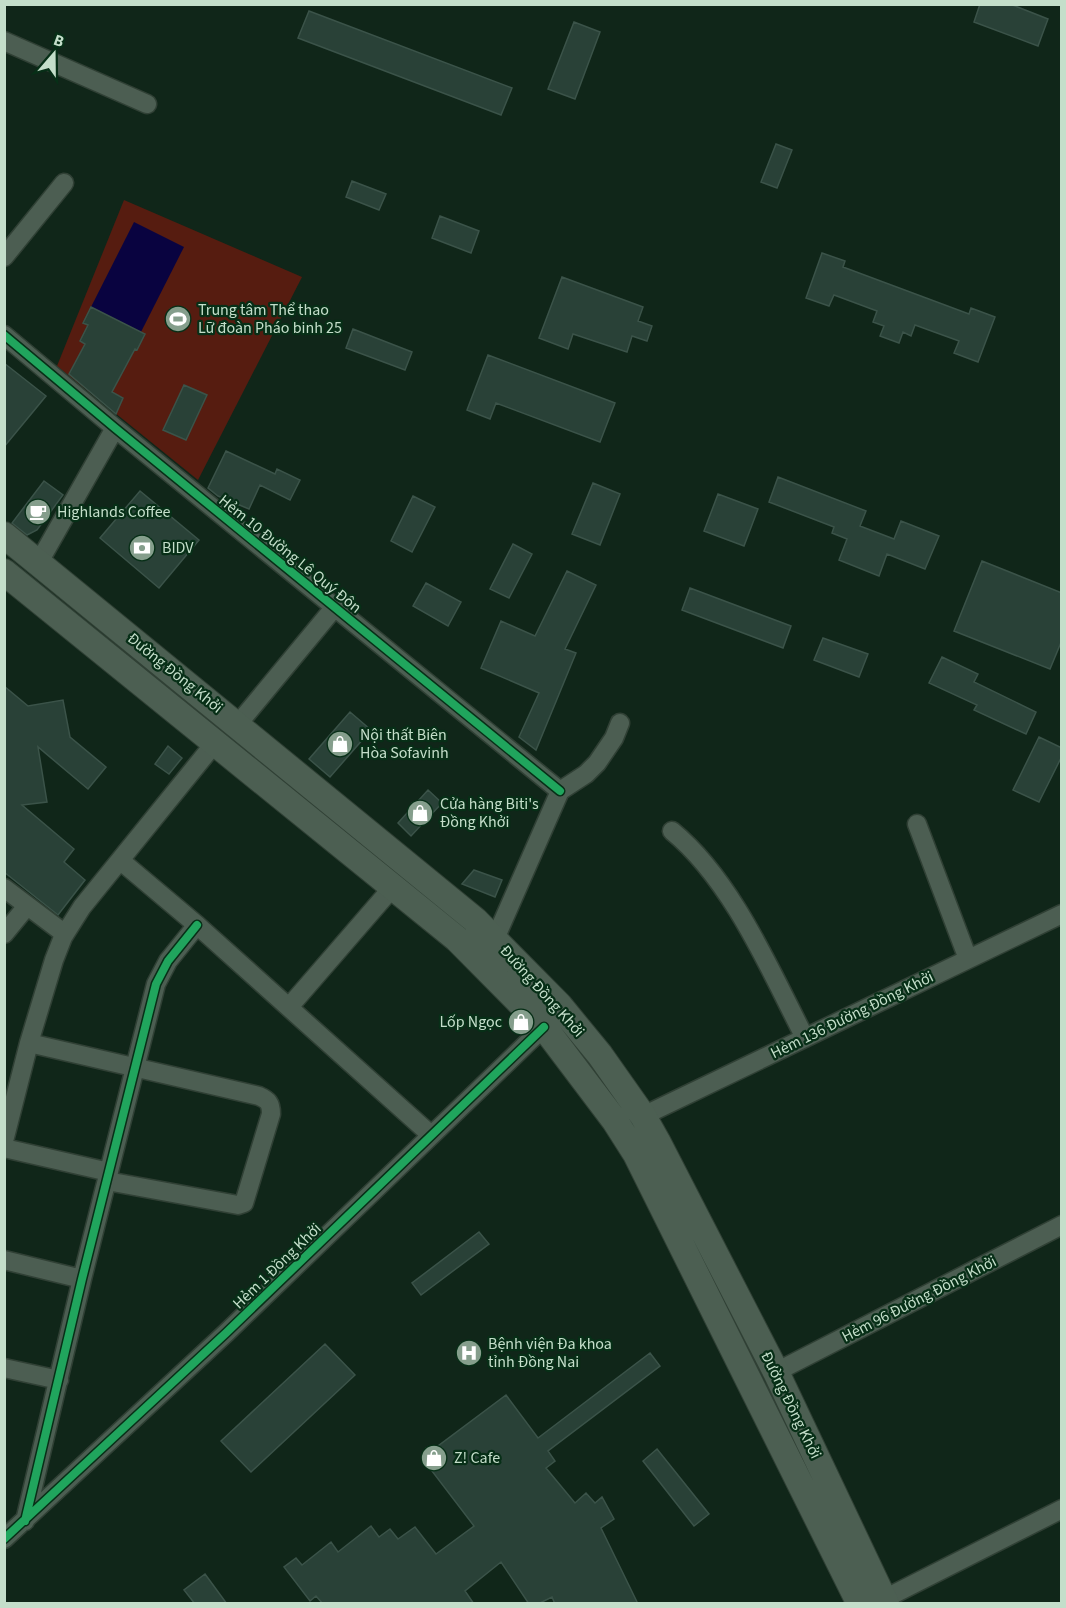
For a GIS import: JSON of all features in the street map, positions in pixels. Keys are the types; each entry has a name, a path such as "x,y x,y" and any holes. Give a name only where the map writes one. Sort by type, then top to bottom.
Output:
{"main road":[{"name":"Đường Đồng Khởi","path":"4,535 475,920 559,1005 600,1055 643,1116 776,1372 875,1602"},
{"name":"Đường Đồng Khởi","path":"4,572 457,939 544,1027 615,1121 636,1154 875,1602"},
{"path":"125,671 143,647"},
{"path":"478,960 495,939"}],"street":[{"path":"4,41 147,104"},
{"path":"4,257 64,183"},
{"name":"Hẻm 10 Đường Lê Quý Đôn","path":"4,335 334,608 560,791"},
{"path":"39,562 115,428"},
{"path":"238,724 334,608"},
{"path":"495,939 560,791 586,774 597,763 614,738 620,723"},
{"path":"4,1141 29,1043 64,934 82,907 214,744"},
{"path":"917,824 968,959"},
{"path":"672,831 687,843 716,879 744,923 805,1038"},
{"path":"121,861 197,925 431,1135"},
{"path":"4,888 64,934"},
{"path":"289,1007 392,888"},
{"path":"4,934 27,906"},
{"name":"Hẻm 136 Đường Đồng Khởi","path":"643,1116 1062,914"},
{"path":"26,1521 82,1279 156,984 161,971 197,925"},
{"name":"Hẻm 1 Đồng Khởi","path":"4,1539 26,1521 359,1207 544,1027"},
{"path":"4,1148 108,1176 238,1205 244,1203 271,1114 271,1105 259,1096 29,1043"},
{"name":"Hẻm 96 Đường Đồng Khởi","path":"776,1372 1062,1226"},
{"path":"4,1260 82,1279"},
{"path":"4,1368 58,1380"},
{"path":"875,1602 1062,1509"}],"shaded area":[{"name":"Trung tâm Thể thao Lữ đoàn Pháo binh 25","path":"124,200 302,277 198,480 57,366"},
{"path":"134,222 184,247 141,332 91,307"}],"building":[{"path":"980,4 1010,4 1048,19 1038,46 974,22"},
{"path":"309,11 512,88 501,115 298,38"},
{"path":"574,22 600,32 575,99 548,89"},
{"path":"776,144 792,150 777,188 761,182"},
{"path":"352,181 386,194 379,210 346,197"},
{"path":"440,216 479,231 471,253 432,238"},
{"path":"822,253 845,261 843,267 969,314 971,308 995,317 978,362 954,353 959,341 915,325 911,336 903,332 899,343 880,336 884,326 873,322 877,311 834,295 829,306 806,298"},
{"path":"562,277 643,307 638,321 652,326 647,341 632,336 627,352 573,334 568,349 539,338"},
{"path":"91,307 145,334 112,392 123,398 116,414 69,374 85,344 80,341 88,325 83,323"},
{"path":"353,329 412,352 405,370 346,348"},
{"path":"488,355 615,403 600,442 496,403 490,419 467,410"},
{"path":"4,363 46,396 4,447"},
{"path":"184,385 207,395 186,440 163,430"},
{"path":"226,451 275,474 277,469 300,480 290,500 260,485 249,509 218,496 208,488"},
{"path":"778,477 866,511 860,526 894,539 901,521 939,536 925,569 887,554 879,576 839,560 847,539 832,533 834,527 769,502"},
{"name":"Highlands Coffee","path":"44,481 63,495 37,530 27,535 12,523"},
{"path":"593,483 620,494 600,545 572,534"},
{"path":"140,491 199,540 159,588 100,538"},
{"path":"718,494 758,509 744,546 704,531"},
{"path":"413,496 435,507 412,552 391,541"},
{"path":"513,544 532,554 509,598 490,589"},
{"path":"982,561 1062,593 1062,640 1050,669 954,631"},
{"path":"567,571 596,585 565,649 576,653 536,750 519,737 539,693 481,668 501,621 535,636"},
{"path":"426,583 461,602 448,626 413,606"},
{"path":"690,588 791,626 783,648 682,610"},
{"path":"823,638 868,654 859,677 814,660"},
{"path":"942,657 978,674 974,682 1036,712 1026,734 974,710 977,705 929,683"},
{"path":"4,686 28,706 63,700 70,737 106,767 88,789 38,747 47,802 22,805 74,849 64,862 85,880 58,915 4,872"},
{"path":"350,712 371,730 330,777 309,759"},
{"path":"1039,737 1062,748 1062,756 1039,802 1013,790"},
{"path":"168,746 182,758 169,774 155,764"},
{"path":"428,790 442,803 411,836 398,823"},
{"path":"474,870 502,880 495,897 462,884"},
{"path":"479,1232 489,1244 421,1295 412,1283"},
{"path":"325,1344 355,1375 251,1472 221,1441"},
{"path":"650,1353 660,1366 548,1451 555,1461 546,1468 575,1503 586,1493 595,1503 602,1497 614,1519 601,1528 638,1604 555,1604 552,1597 538,1604 529,1604 501,1562 465,1591 474,1604 323,1604 316,1596 310,1601 284,1567 296,1558 302,1565 331,1542 338,1552 371,1526 379,1537 390,1529 398,1539 415,1527 436,1554 474,1526 422,1458 506,1395 538,1438"},
{"path":"657,1449 709,1514 694,1526 643,1461"},
{"path":"205,1574 227,1604 195,1604 184,1590"}],"cycle path":[{"path":"4,335 560,791"},
{"path":"25,1521 82,1279 156,984 168,961 197,925"},
{"path":"4,1539 226,1333 544,1027"}],"place":[{"name":"Trung tâm Thể thao Lữ đoàn Pháo binh 25","path":"178,319"},
{"name":"Highlands Coffee","path":"38,512"},
{"name":"BIDV","path":"142,548"},
{"name":"Nội thất Biên Hòa Sofavinh","path":"340,744"},
{"name":"Cửa hàng Biti's Đồng Khởi","path":"420,813"},
{"name":"Lốp Ngọc","path":"521,1022"},
{"name":"Bệnh viện Đa khoa tỉnh Đồng Nai","path":"469,1353"},
{"name":"Z! Cafe","path":"434,1458"}]}
